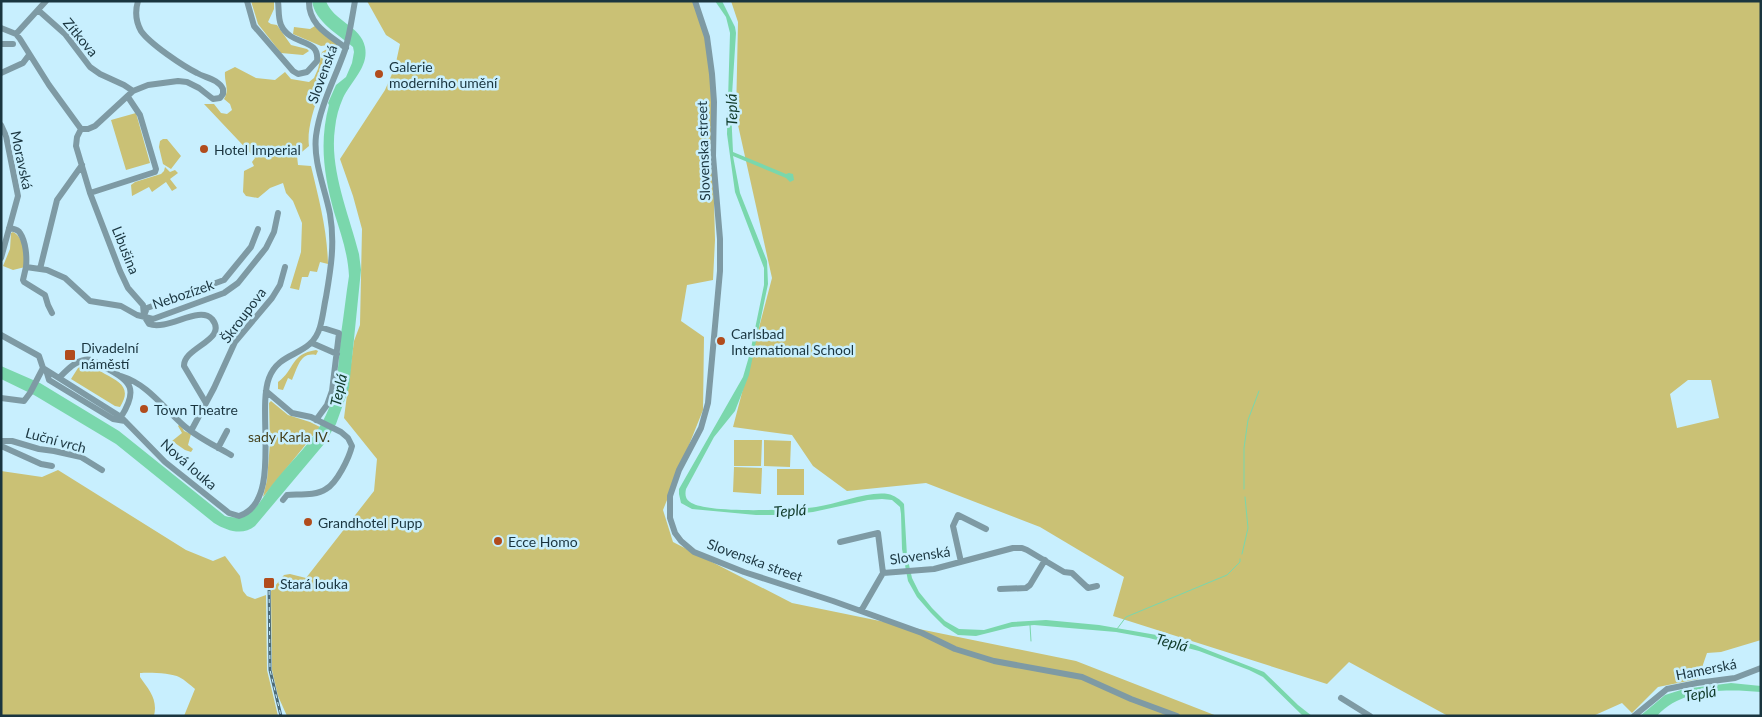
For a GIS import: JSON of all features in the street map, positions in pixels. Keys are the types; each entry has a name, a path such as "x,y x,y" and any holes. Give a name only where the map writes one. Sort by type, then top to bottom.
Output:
{"street":[{"path":"16,34 46,1"},
{"path":"1,28 16,34 72,119 81,129 95,126 133,92 148,85 178,81 195,85 213,99 220,98 224,91 219,83 191,70 142,32 136,13 138,1"},
{"path":"246,1 251,20 259,32 293,71 301,74 307,72 316,61 316,51 309,44 294,40 285,32 279,21 278,1"},
{"path":"309,1 309,9 315,24 346,45"},
{"name":"Slovenská","path":"312,343 320,327 333,259 334,243 329,211 316,156 316,137 324,102 346,45 355,1"},
{"name":"Slovenska street","path":"695,1 707,37 712,74 714,102 713,162 720,238 720,271 708,403 701,428 671,489 669,504 672,524 681,541 688,548 705,557 922,633 955,649 994,661 1082,677 1131,699 1177,716"},
{"name":"Zítkova","path":"38,10 65,34 90,67 100,74 124,85 133,92"},
{"path":"1,44 13,44"},
{"path":"1,73 22,63 29,55"},
{"path":"90,193 152,174 156,169 140,115 128,97"},
{"name":"Moravská","path":"1,125 6,136 18,196 1,258"},
{"name":"Libušina","path":"81,129 77,137 76,146 90,193 128,288 143,304 144,316"},
{"path":"40,270 57,200 82,165"},
{"name":"Nebozízek","path":"258,229 251,247 224,280 146,308 144,316 154,318 224,294 230,290 238,283 266,248 274,232 278,213"},
{"path":"9,228 20,232 27,259 24,282 45,295 52,313"},
{"path":"26,267 54,272 65,278 90,301 121,306 137,315 144,316 149,324 156,326 199,314 207,316 213,322 215,329 212,336 186,356 183,361 184,366 206,403"},
{"name":"Škroupova","path":"191,431 235,342 272,298 280,285 285,268"},
{"name":"Nebozízek","path":"224,280 230,290"},
{"path":"319,421 332,391 339,333 320,327"},
{"path":"1,336 39,356 49,380 113,420 123,419"},
{"path":"283,500 287,495 319,492 327,489 346,464 352,446 348,438 341,432 319,421 292,413 266,391 269,378 280,363 312,343 337,354"},
{"path":"59,378 78,362 90,359 130,379 159,399 191,431 231,455"},
{"path":"44,369 123,419"},
{"path":"1,398 20,402 26,399 44,369"},
{"path":"122,376 126,380 130,394 123,419"},
{"name":"Nová louka","path":"123,419 165,462 198,490 229,513 243,515 252,509 261,493 266,444 266,391"},
{"path":"218,448 227,431"},
{"name":"Luční vrch","path":"1,441 12,441 39,449 81,457 102,470"},
{"path":"1,446 41,464 52,466"},
{"name":"Slovenská","path":"961,562 953,526 958,515 986,530"},
{"name":"Slovenská","path":"840,542 878,533 883,573 861,611"},
{"name":"Slovenská","path":"883,573 934,569 1013,548 1027,550 1064,572 1072,573 1088,588 1097,586"},
{"path":"1000,589 1026,588 1030,585 1045,560"},
{"name":"Hamerská","path":"1634,716 1667,689 1735,678 1761,668"},
{"path":"1341,698 1370,716"}],"green space":[{"path":"251,1 274,1 274,9 268,22 277,25 291,45 309,51 303,55 281,53 258,24"},
{"path":"367,1 694,1 710,49 715,240 713,280 687,285 681,321 704,337 703,410 663,510 673,542 792,603 1076,661 1217,716 287,716 278,696 272,670 271,591 284,575 290,574 306,578 374,491 377,459 344,418 354,341 360,325 362,229 340,159 385,90 395,67 400,44 386,35"},
{"path":"731,1 1761,1 1761,640 1721,652 1707,653 1698,679 1658,687 1632,713 1622,703 1593,716 1448,716 1349,662 1327,684 1113,616 1124,577 1040,527 926,483 847,491 813,466 792,435 733,427 772,278 736,116 738,22","holes":["1688,380 1711,380 1719,418 1677,428 1670,394"]},
{"path":"315,26 340,45 314,109 309,146 297,156 298,165 311,166 320,202 328,264 320,262 317,272 310,271 308,277 302,277 299,290 290,288 301,252 302,223 293,201 286,193 283,183 270,188 258,198 246,196 243,192 244,171 254,166 252,162 255,158 204,104 214,104 221,113 227,114 232,110 230,104 224,99 227,89 225,72 235,67 256,78 275,80 285,72 291,79 309,82 314,78 322,52 327,49 328,45 321,46 293,34 294,27 310,29"},
{"path":"136,113 150,163 126,170 111,120"},
{"path":"167,139 181,156 171,169 163,164 159,147 160,141"},
{"path":"165,167 170,172 175,170 178,173 170,179 177,188 172,191 166,182 152,192 149,187 132,196 131,185 161,174"},
{"path":"13,232 20,238 22,243 25,267 13,270 3,266 10,249 11,233"},
{"path":"318,351 316,355 303,358 292,380 288,378 283,390 278,389 278,382 297,359 301,355"},
{"path":"87,364 123,386 125,395 120,407 115,406 71,379 78,368"},
{"name":"sady Karla IV.","path":"271,401 288,415 320,427 263,497 267,480 270,443 269,403"},
{"path":"180,424 184,431 191,434 188,445 193,449 191,452 172,441 182,433 178,426"},
{"path":"734,440 762,440 761,466 734,466"},
{"path":"764,440 791,441 790,467 764,466"},
{"path":"734,467 762,468 761,494 733,492"},
{"path":"777,469 804,469 804,495 777,495"},
{"path":"58,470 186,550 213,561 225,556 240,576 243,591 247,596 255,599 266,595 267,670 278,716 184,716 195,689 176,676 140,673 140,677 154,700 154,716 1,716 1,471 42,477"}],"water":[{"name":"Teplá","path":"312,1 326,1 334,14 358,34 365,47 366,54 362,67 343,98 335,124 334,144 337,175 359,254 361,270 349,388 336,424 324,444 255,526 240,532 214,523 116,444 34,395 1,379 1,366 40,383 119,431 225,516 242,517 258,505 315,434 326,415 334,393 338,370 349,276 346,252 325,172 324,132 328,103 336,85 346,77 354,52 353,47 322,21"},
{"name":"Teplá","path":"715,1 722,1 736,33 731,110 733,152 786,174 793,174 794,180 790,182 786,178 733,156 740,193 767,261 768,284 749,375 735,411 714,437 686,489 687,499 699,506 713,508 771,510 816,507 871,494 890,495 904,504 907,556 912,578 919,592 945,621 959,629 984,630 1012,622 1046,620 1099,625 1168,637 1195,645 1264,672 1312,716 1303,716 1263,677 1249,670 1199,651 1149,638 1116,632 1034,625 1012,627 976,636 958,635 944,626 931,613 917,597 908,581 902,549 900,507 892,500 868,500 813,512 786,515 756,515 692,509 681,503 679,489 743,377 764,285 764,268 735,192 727,134 730,33 726,17"},
{"name":"Teplá","path":"1731,683 1761,686 1761,692 1705,692 1679,700 1657,716 1640,716 1665,695 1684,689"}],"waterway":[{"path":"1244,489 1244,448 1248,420 1259,391"},
{"path":"1242,554 1248,528 1245,497"},
{"path":"1117,629 1126,617 1227,575 1240,562 1240,559"},
{"path":"1030,625 1031,641"}],"railway":[{"path":"269,583 270,670 281,716"}],"place":[{"name":"Galerie moderního umění","path":"379,74"},
{"name":"Hotel Imperial","path":"204,149"},
{"name":"Carlsbad International School","path":"721,341"},
{"name":"Divadelní náměstí","path":"70,355"},
{"name":"Town Theatre","path":"144,409"},
{"name":"Grandhotel Pupp","path":"308,522"},
{"name":"Ecce Homo","path":"498,541"},
{"name":"Stará louka","path":"269,583"}]}
